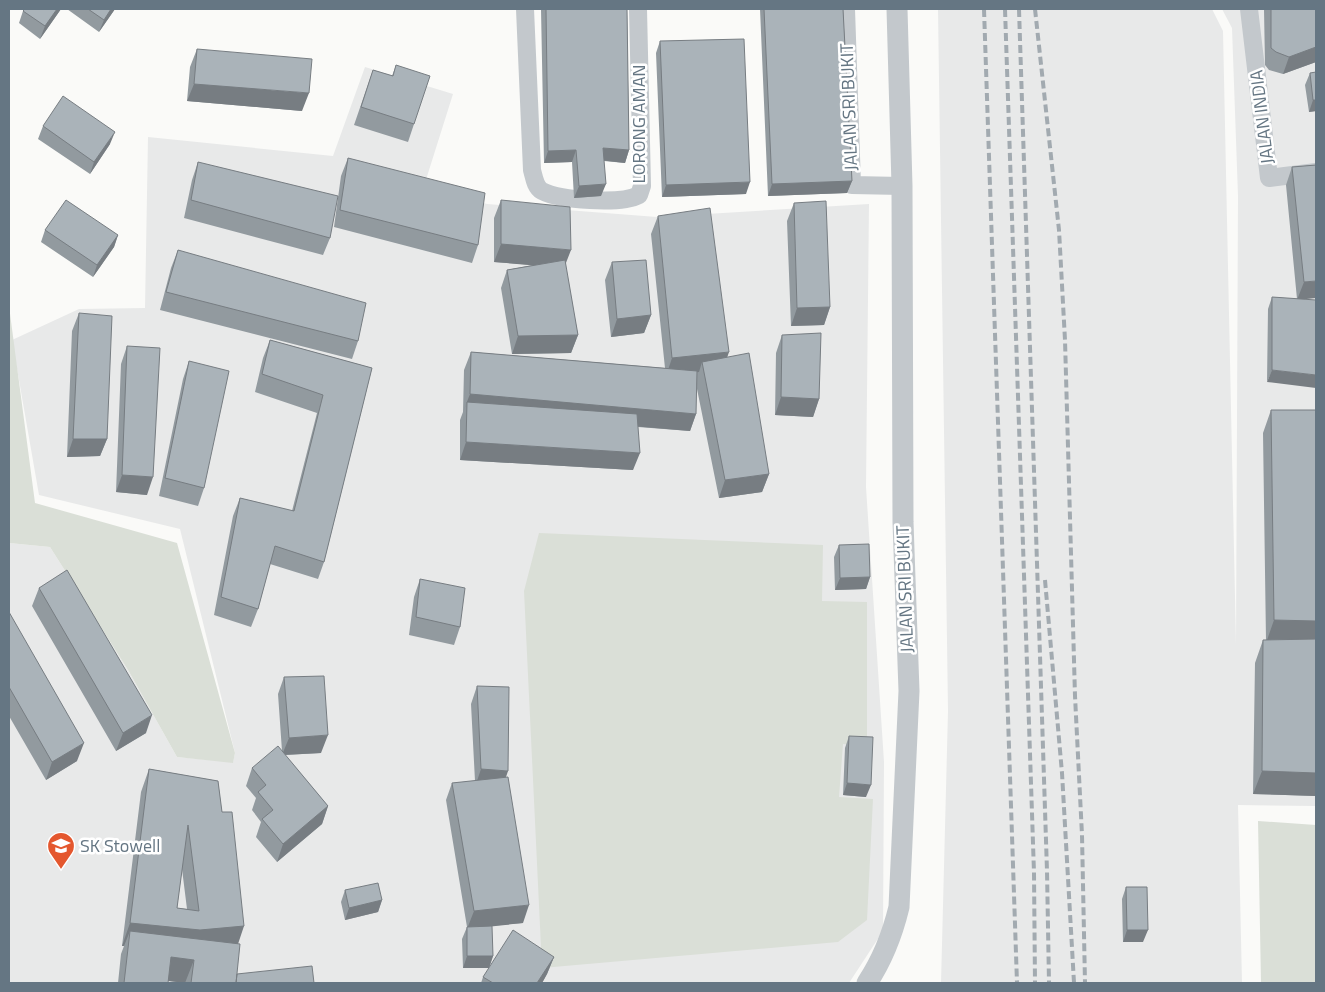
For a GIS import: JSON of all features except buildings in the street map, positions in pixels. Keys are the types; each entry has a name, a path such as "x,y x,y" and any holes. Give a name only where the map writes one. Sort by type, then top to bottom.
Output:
{"street":[{"name":"LORONG AMAN","path":"525,9 532,170 536,185 540,190 561,197 617,200 639,195 642,186 638,9"},
{"name":"JALAN SRI BUKIT","path":"846,9 852,185 902,186"},
{"name":"JALAN SRI BUKIT","path":"867,983 879,965 892,937 899,907 909,691 903,522 902,186 897,9"},
{"name":"JALAN INDIA","path":"1249,9 1269,178 1316,172"}],"shaded area":[{"path":"938,9 1212,9 1223,31 1236,644 1238,196 1232,28 1222,9 1316,9 1316,806 1238,805 1242,983 941,983 948,711"},
{"path":"365,67 453,94 424,186 487,204 657,217 869,204 866,487 884,762 883,931 849,983 9,983 9,543 50,547 128,670 177,757 233,762 235,753 180,529 39,495 12,340 79,309 145,308 148,137 333,156"},
{"path":"9,306 35,503 177,543 235,753 233,763 177,757 128,670 50,547 9,543"},
{"path":"539,533 823,545 822,601 867,602 867,747 843,744 839,797 873,799 867,920 838,942 542,968 524,591"},
{"path":"1258,821 1316,825 1316,983 1261,983"}],"railway":[{"path":"984,9 1017,983"},
{"path":"1005,9 1034,873 1035,983"},
{"path":"1019,9 1049,983"},
{"path":"1035,9 1059,230 1065,340 1075,696 1082,835 1085,983"},
{"path":"1045,580 1062,773 1074,983"}],"place":[{"name":"SK Stowell","path":"61,870"}]}
